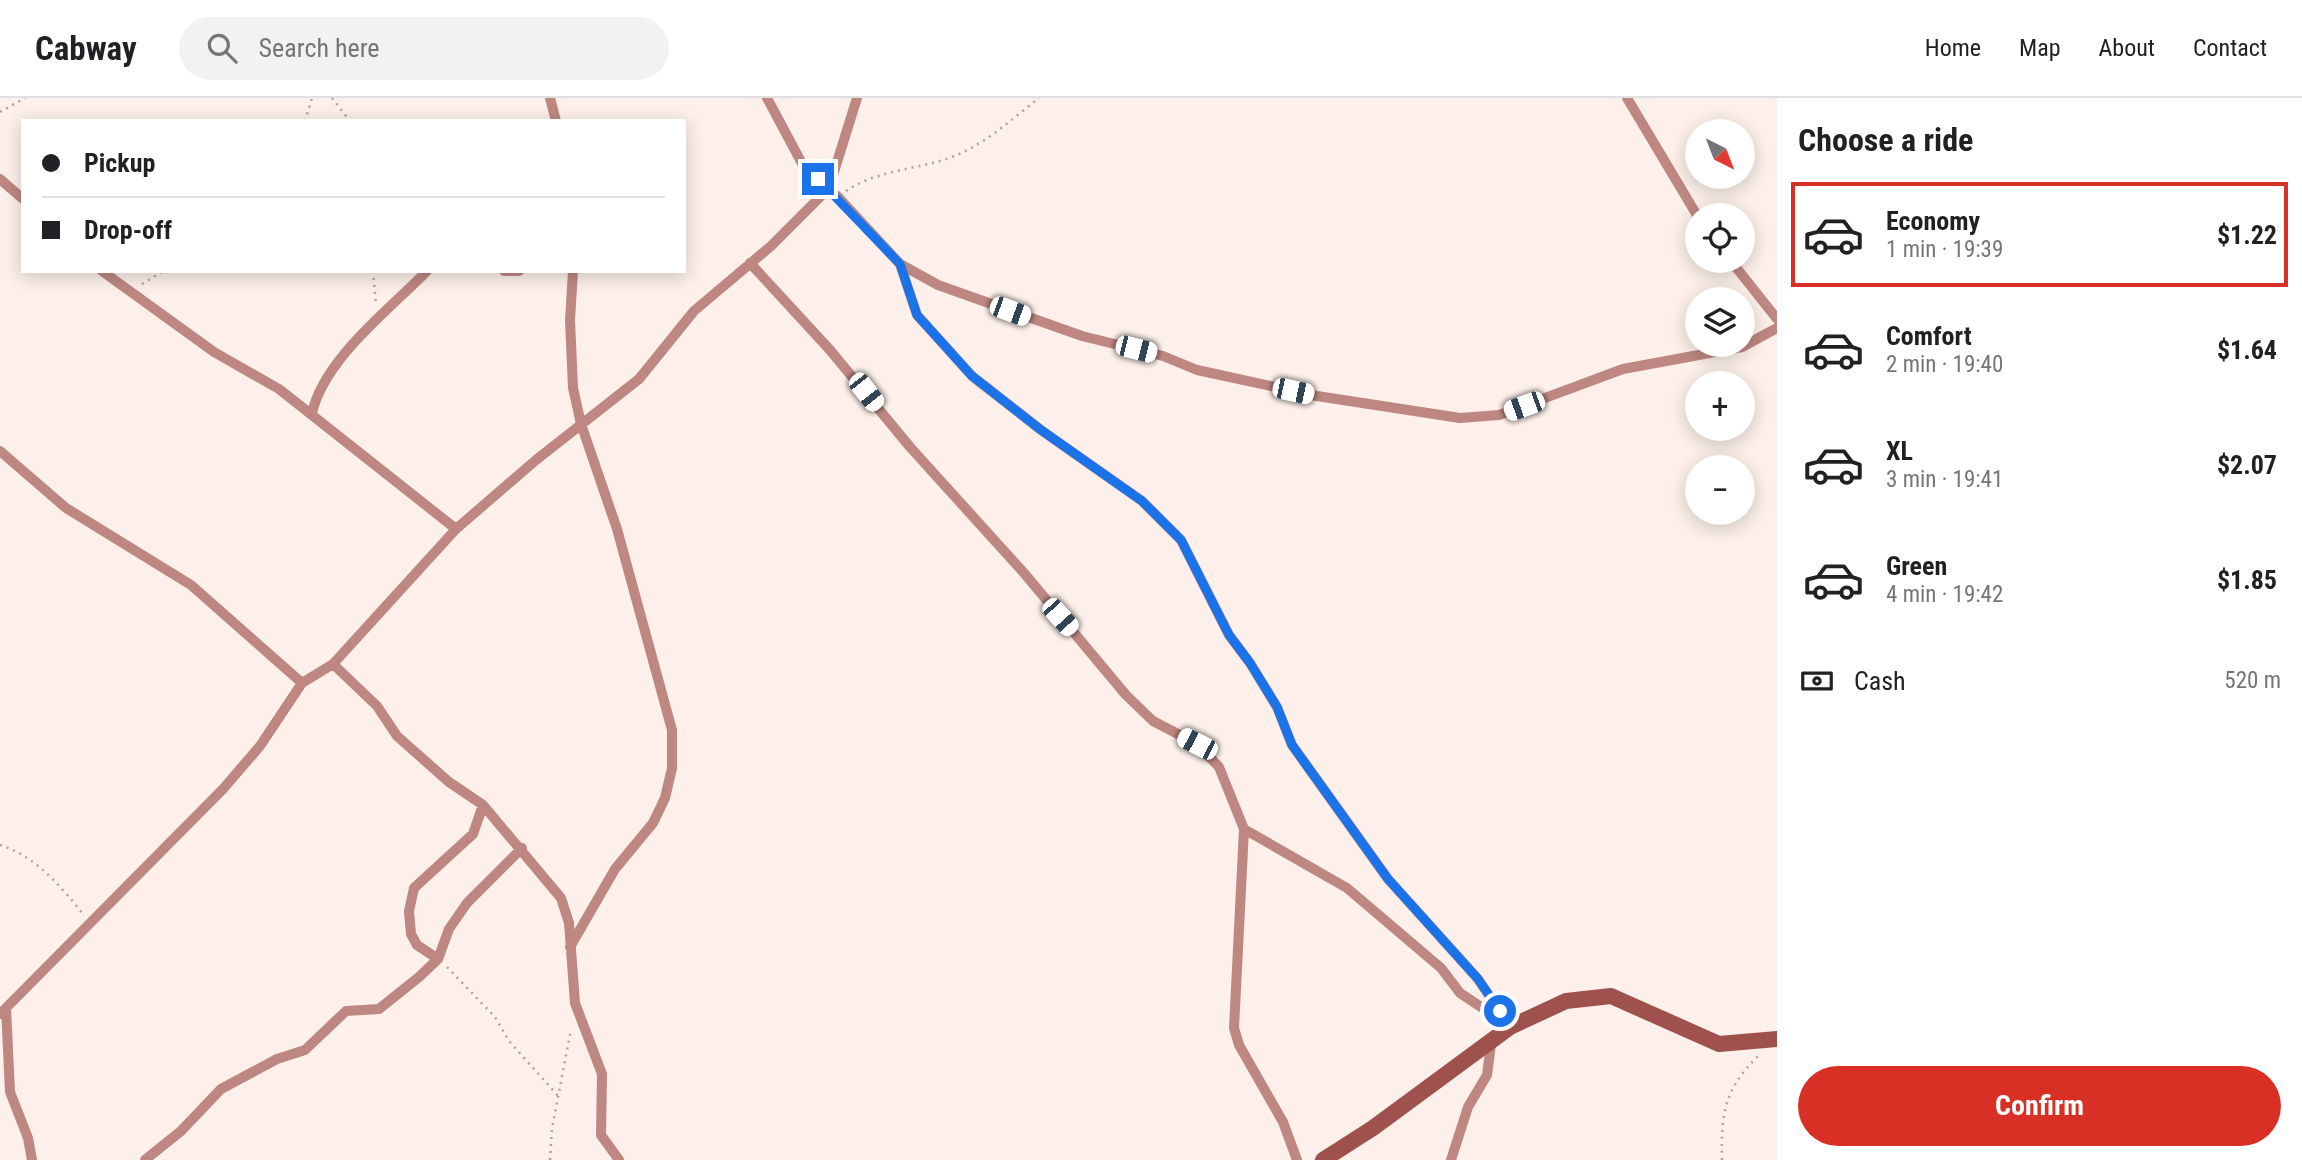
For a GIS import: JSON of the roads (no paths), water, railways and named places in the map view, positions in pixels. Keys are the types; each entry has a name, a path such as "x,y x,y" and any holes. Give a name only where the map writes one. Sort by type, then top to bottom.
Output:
{"street":[{"path":"550,98 555,119"},
{"path":"767,98 806,171 829,188 900,264 938,285 1056,327 1163,356 1197,370 1317,396 1460,418 1499,415 1623,369 1742,348 1777,328"},
{"path":"32,1160 28,1138 10,1093 3,1011 223,789 266,738 302,683 333,664 456,529 639,379 694,311 750,263 829,188 857,98"},
{"path":"1628,98 1690,203"},
{"path":"0,179 21,197"},
{"path":"750,263 830,349 910,447 1015,563 1126,695 1153,722 1197,744 1219,767 1244,829 1232,1019 1239,1045 1283,1122 1297,1160"},
{"path":"900,264 917,315 972,376 1041,430 1142,501 1181,540 1229,635 1277,707 1298,754 1388,879 1478,979 1510,1027"},
{"path":"105,273 214,352 274,385 456,529"},
{"path":"312,413 329,374 376,321 425,273"},
{"path":"570,947 615,869 653,823 665,798 672,768 672,730 617,529 581,424 573,388 570,320 573,273"},
{"path":"1741,273 1777,319"},
{"path":"0,451 66,508 191,585 302,683"},
{"path":"333,664 377,706 397,736 449,782 483,805 522,848 561,898 569,923 575,1003 602,1074 601,1135 619,1160"},
{"path":"438,960 417,945 411,934 409,911 415,888 419,880 474,834 483,805"},
{"path":"1244,829 1347,888 1441,968 1460,993 1510,1027"},
{"path":"145,1160 181,1131 228,1084 277,1059 305,1050 346,1011 379,1009 438,960 449,929 461,911 522,848"},
{"path":"1323,1160 1490,1044 1510,1027 1566,1001 1611,996 1719,1044 1775,1040"},
{"path":"1451,1160 1468,1107 1487,1074 1490,1044"}]}
